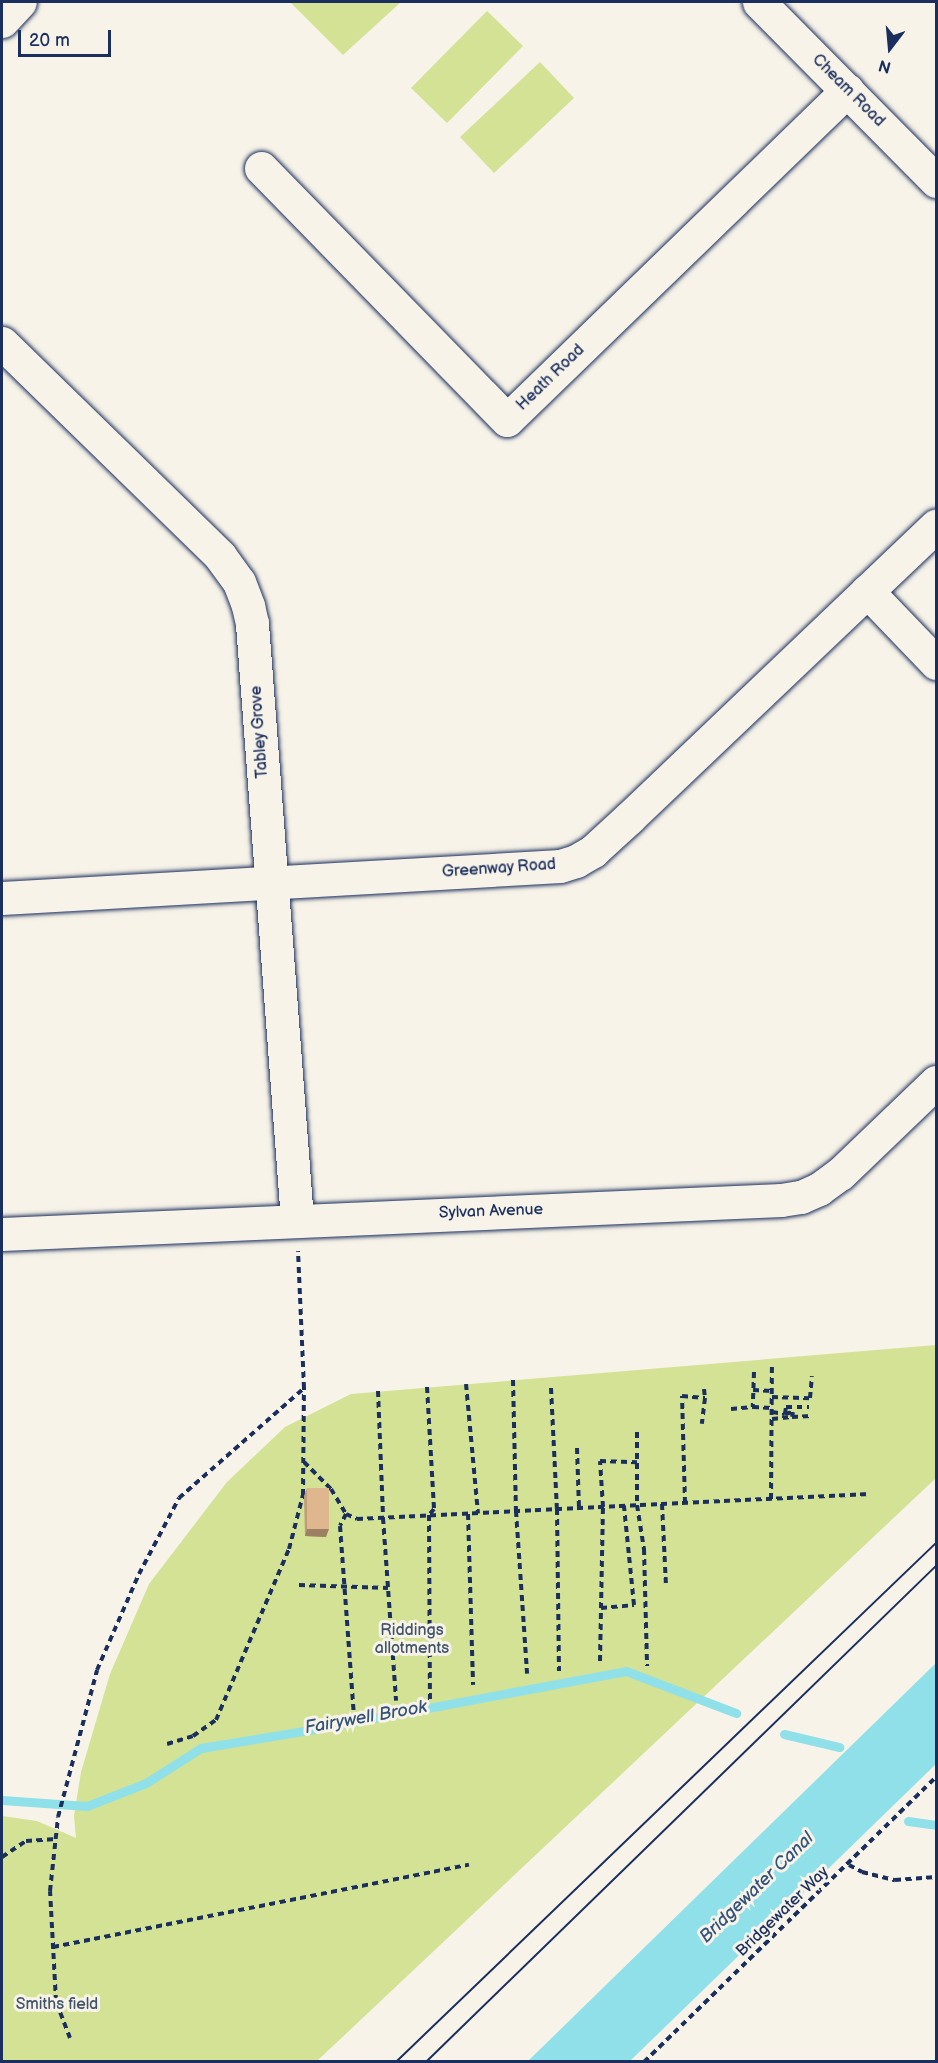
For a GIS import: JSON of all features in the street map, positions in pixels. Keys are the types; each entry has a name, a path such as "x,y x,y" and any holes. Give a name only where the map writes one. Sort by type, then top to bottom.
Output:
{"street":[{"path":"2,21 20,2"},
{"name":"Cheam Road","path":"759,2 936,181"},
{"name":"Heath Road","path":"261,168 507,420 848,90"},
{"name":"Tabley Grove","path":"2,343 220,556 239,582 252,624 297,1220"},
{"name":"Greenway Road","path":"2,898 560,866 576,861 593,851 629,818 936,526"},
{"path":"867,591 936,663"},
{"name":"Sylvan Avenue","path":"2,1234 781,1200 801,1197 819,1189 840,1174 936,1082"}],"path":[{"path":"167,1744 194,1736 216,1720 289,1549 303,1495 304,1388 297,1220"},
{"path":"771,1499 772,1363"},
{"path":"753,1407 754,1372"},
{"path":"772,1397 810,1398 812,1376"},
{"path":"513,1380 516,1511 527,1674"},
{"path":"466,1384 478,1513"},
{"path":"427,1387 434,1509 429,1515 430,1700"},
{"path":"70,2038 56,2001 50,1891 58,1817 97,1670 139,1574 179,1498 304,1388"},
{"path":"551,1389 557,1509 559,1671"},
{"path":"702,1424 704,1389"},
{"path":"753,1390 772,1391"},
{"path":"378,1391 383,1518 396,1701"},
{"path":"685,1503 682,1396 705,1398"},
{"path":"731,1409 753,1407 785,1414 793,1412 792,1417"},
{"path":"785,1414 786,1407 809,1407"},
{"path":"772,1419 811,1416"},
{"path":"637,1431 637,1505 644,1549 647,1666"},
{"path":"577,1448 579,1508"},
{"path":"600,1661 603,1507 600,1461 637,1462"},
{"path":"304,1462 331,1489 346,1514 357,1519 869,1494"},
{"path":"662,1504 666,1585"},
{"path":"601,1608 634,1605 624,1506"},
{"path":"346,1514 340,1526 354,1717"},
{"path":"468,1514 473,1685"},
{"path":"299,1585 388,1588"},
{"name":"Bridgewater Way","path":"644,2061 849,1865 936,1777"},
{"path":"2,1857 26,1841 56,1839"},
{"path":"53,1947 469,1865"},
{"path":"849,1865 862,1872 895,1880 936,1876"}],"green space":[{"path":"290,2 401,2 343,55"},
{"path":"487,11 523,46 447,123 411,88"},
{"path":"540,62 574,98 494,173 460,137"},
{"name":"Riddings allotments","path":"936,1345 936,1478 317,2061 2,2061 2,1816 37,1821 76,1838 74,1816 81,1772 110,1674 149,1584 227,1482 285,1427 351,1394"}],"water":[{"name":"Bridgewater Canal","path":"936,1663 936,1764 630,2061 528,2061"}],"building":[{"path":"307,1488 329,1488 329,1529 307,1529"}],"waterway":[{"name":"Fairywell Brook","path":"2,1800 87,1806 146,1783 201,1748 316,1729 626,1671 736,1713"},
{"name":"Fairywell Brook","path":"784,1734 839,1747"},
{"path":"908,1821 936,1825"}],"tram line":[{"path":"396,2062 936,1543"},
{"path":"426,2062 936,1566"}],"park label":[{"name":"Smiths field","path":"57,2005"}]}
